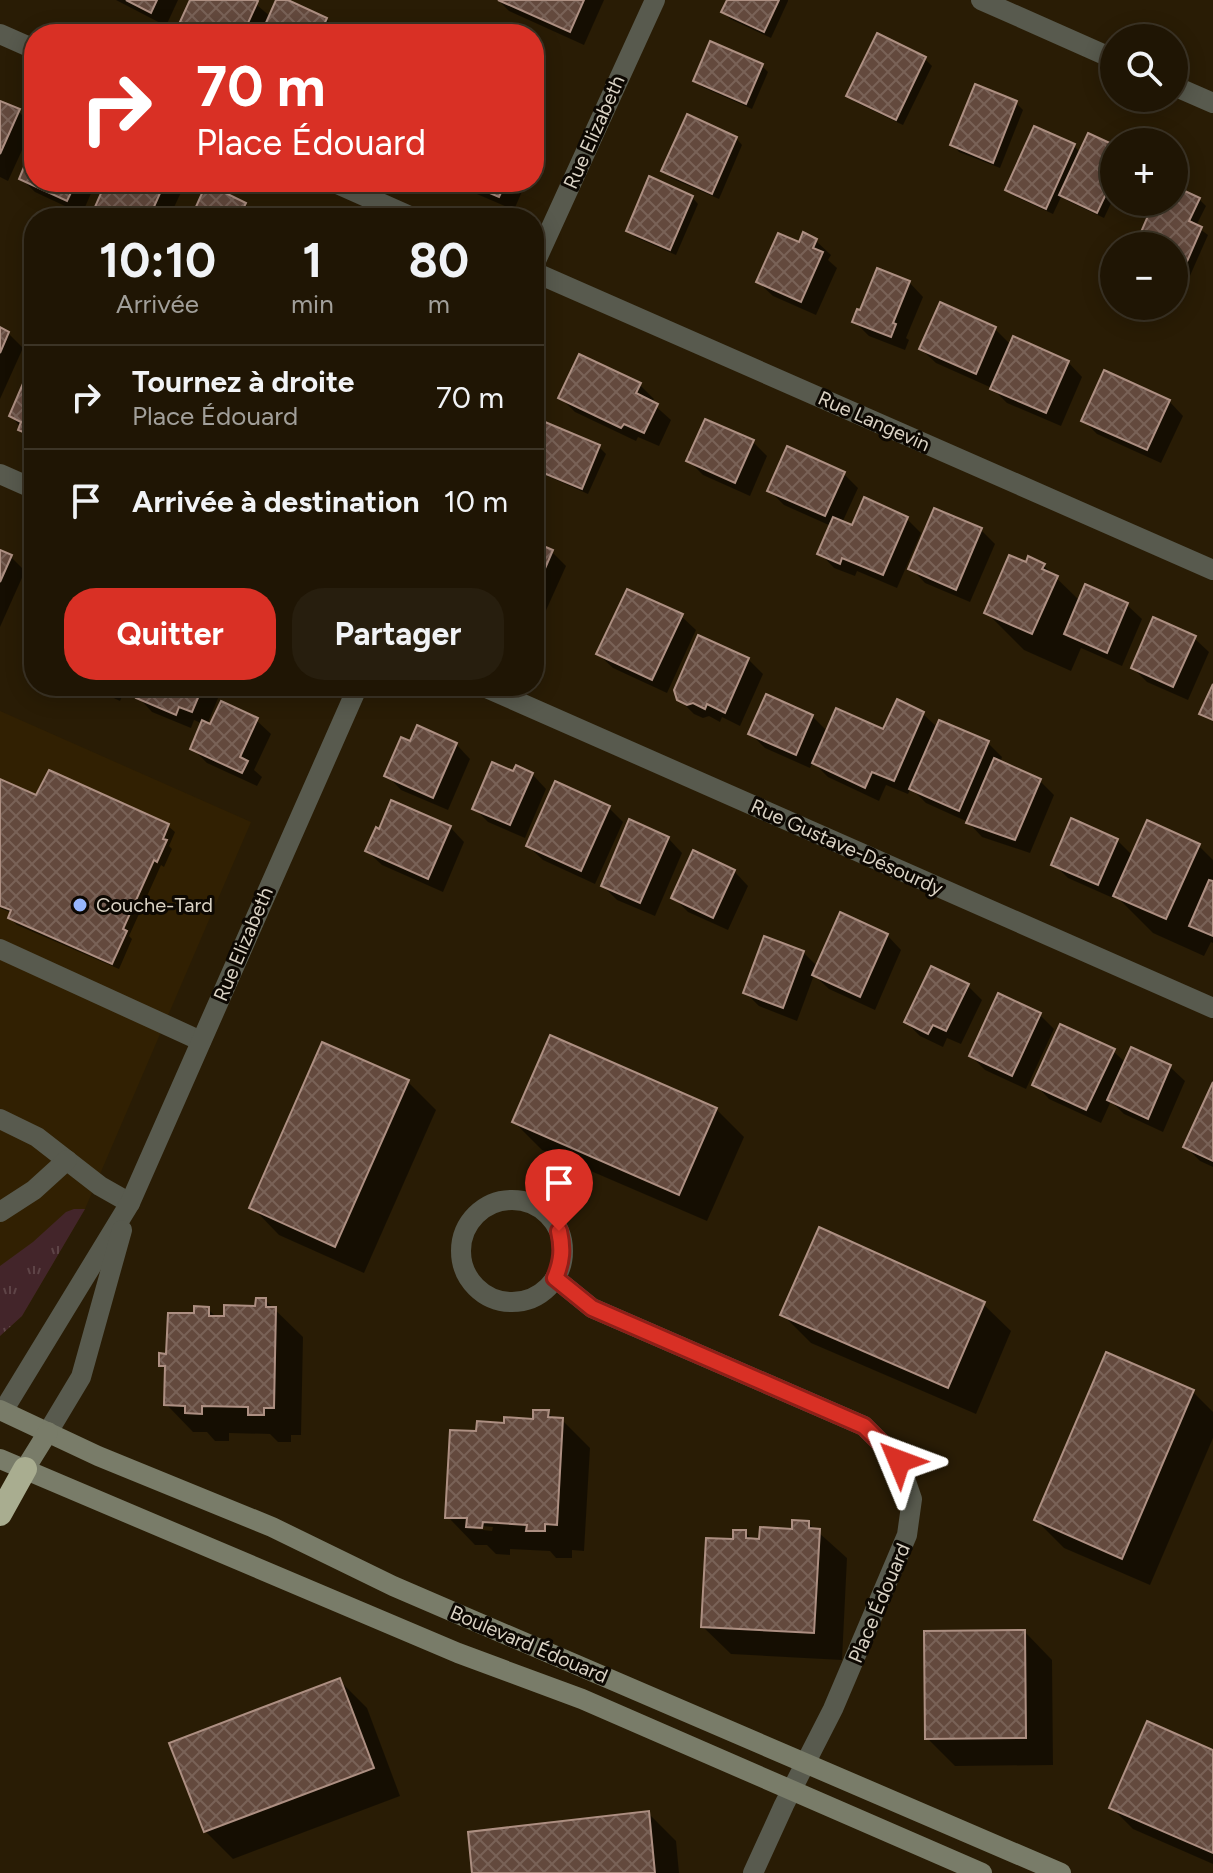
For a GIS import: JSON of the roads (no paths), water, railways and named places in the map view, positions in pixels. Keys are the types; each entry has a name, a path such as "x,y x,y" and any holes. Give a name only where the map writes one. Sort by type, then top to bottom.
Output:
{"highway":[{"path":"0,1514 25,1469"}],"street":[{"name":"Rue Elizabeth","path":"544,243 655,0"},
{"path":"981,0 1100,53"},
{"path":"0,34 24,45"},
{"path":"1188,92 1213,103"},
{"path":"356,192 392,208"},
{"name":"Rue Langevin","path":"544,276 1213,570"},
{"path":"0,474 24,485"},
{"name":"Rue Elizabeth","path":"48,1432 81,1377 130,1203 354,696"},
{"name":"Rue Gustave-Désourdy","path":"505,696 1213,1008"},
{"path":"0,949 201,1041"},
{"path":"0,1119 37,1137 100,1186 130,1203"},
{"path":"0,1212 34,1190 67,1160"},
{"path":"507,1200 522,1201 537,1207 550,1217 559,1231 563,1247 555,1278 538,1295 513,1303 495,1300 480,1291 469,1278 462,1262 461,1244 473,1216 492,1203 507,1200"},
{"name":"Rue Elizabeth","path":"1,1412 130,1203"},
{"name":"Place Édouard","path":"555,1278 592,1308 864,1426 899,1461 912,1499 907,1535 833,1709 753,1873"},
{"name":"Boulevard Édouard","path":"1,1412 98,1456 272,1527 393,1586 1061,1873"},
{"path":"25,1469 48,1432"},
{"name":"Boulevard Édouard","path":"0,1459 458,1653 582,1699 982,1873"}],"place":[{"name":"Couche-Tard","path":"80,905"}]}
